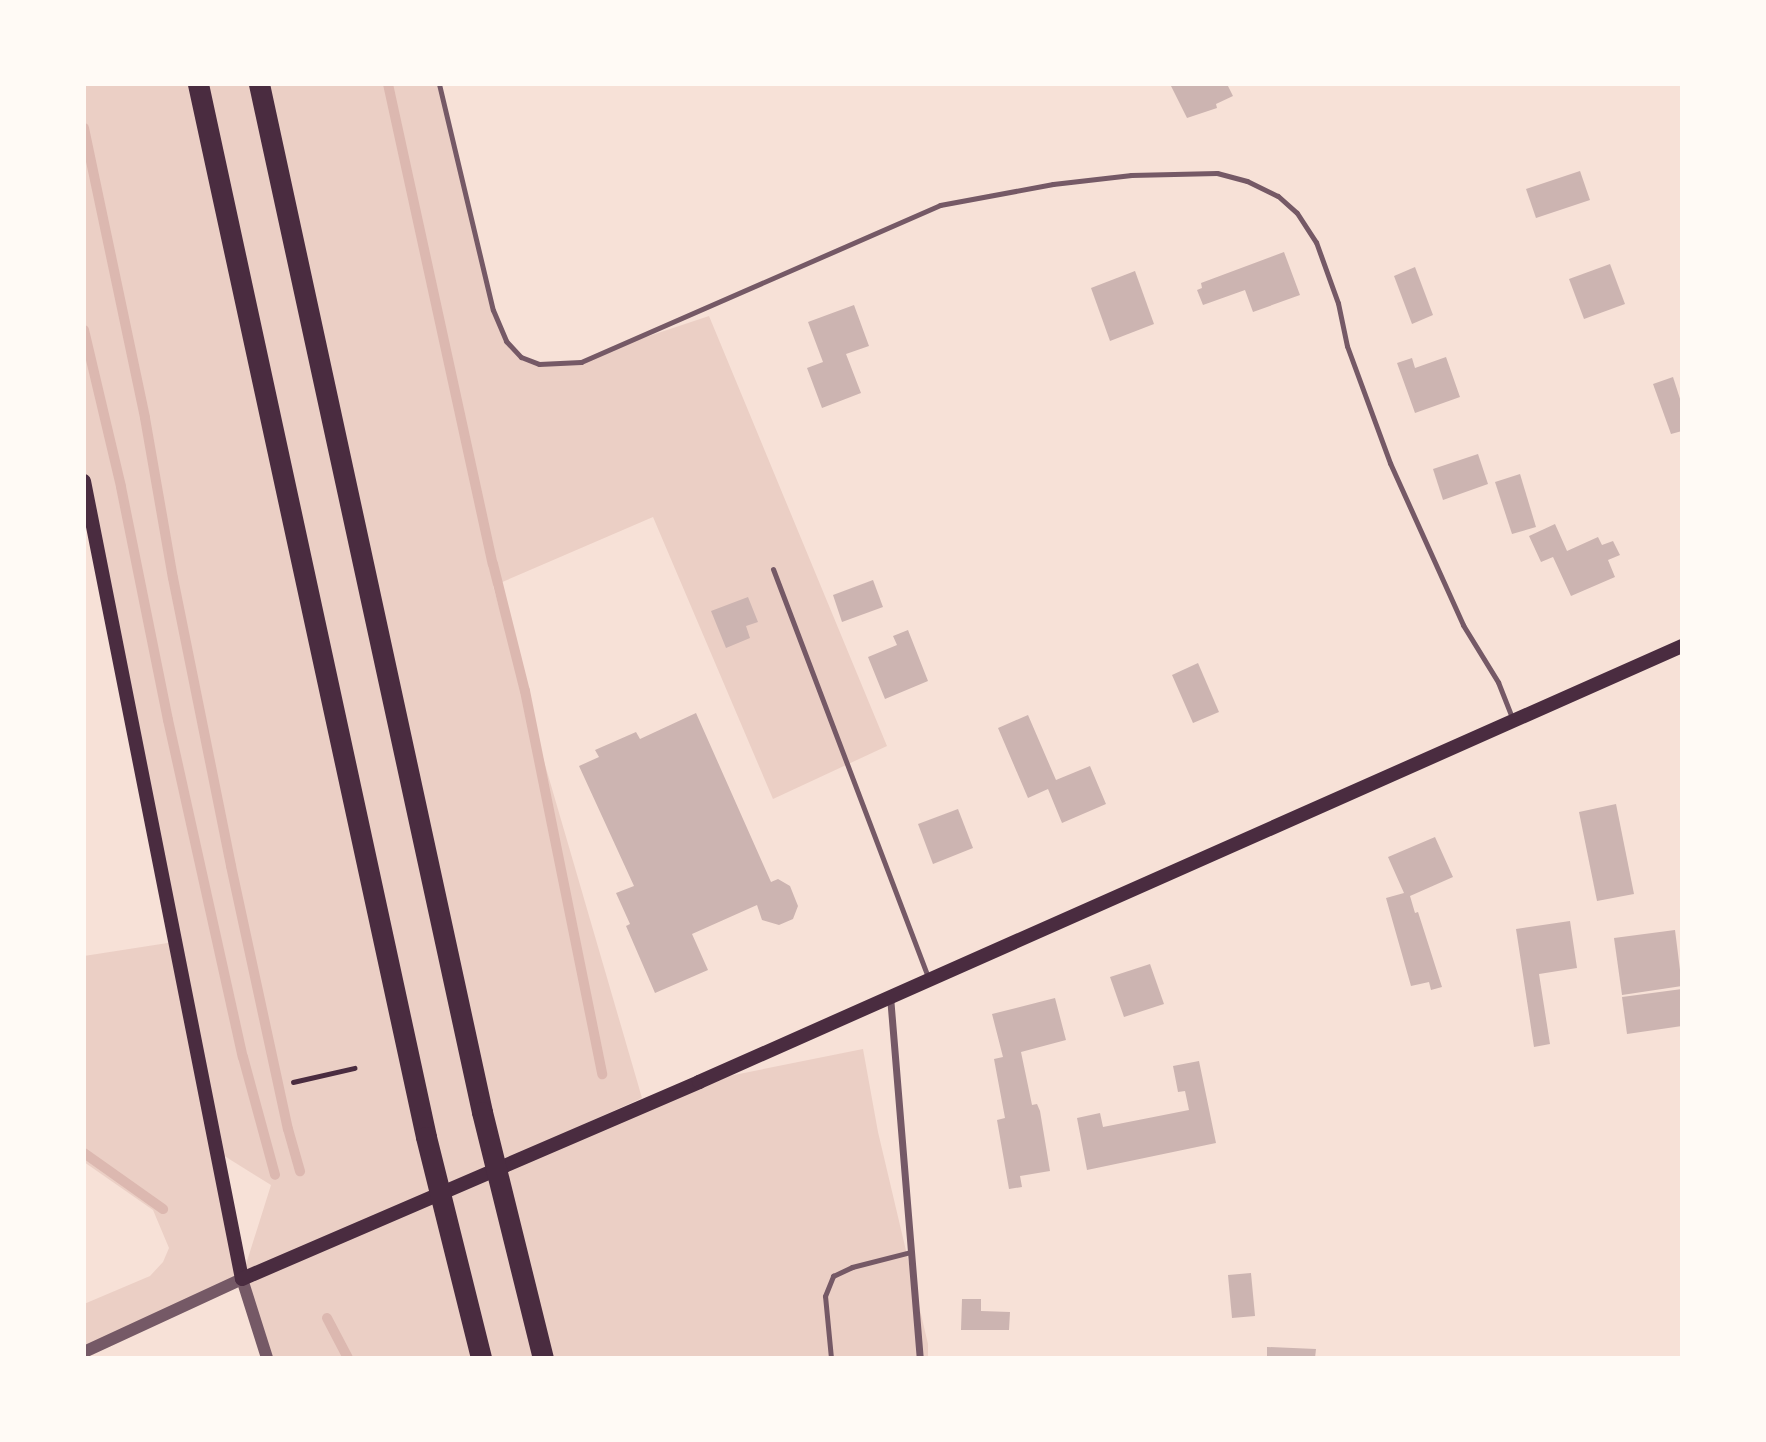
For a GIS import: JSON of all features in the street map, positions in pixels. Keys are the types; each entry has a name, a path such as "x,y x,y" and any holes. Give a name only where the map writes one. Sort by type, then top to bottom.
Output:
{"highway":[{"path":"198,84 426,1137 481,1358"},
{"path":"259,84 482,1112 543,1358"}],"main road":[{"path":"84,481 242,1279 687,1088 890,995 1682,646"}],"street":[{"path":"890,995 920,1358"},
{"path":"84,1352 242,1279 267,1358"}],"lane":[{"path":"439,84 493,310 506,341 521,357 539,365 581,362 940,205 1053,184 1155,175 1217,173 1247,181 1278,196 1297,213 1316,242 1338,303 1347,346 1390,463 1463,625 1498,682 1513,720"},
{"path":"773,569 929,979"},
{"path":"831,1358 825,1296 833,1276 852,1267 911,1252"}],"path":[{"path":"293,1082 354,1068"}],"shaded area":[{"path":"84,84 439,84 493,310 506,341 521,357 539,364 581,362 604,351 709,316 887,746 773,799 653,517 493,586 642,1098 292,1256 699,1082 863,1049 878,1132 928,1344 928,1358 267,1358 242,1280 84,1352 84,1304 150,1276 163,1262 169,1248 153,1210 84,1162 84,956 174,942 84,481","holes":["218,1152 271,1185 242,1277"]}],"building":[{"path":"1170,84 1227,84 1233,96 1216,104 1217,108 1187,118"},
{"path":"1580,171 1590,200 1536,218 1526,189"},
{"path":"1284,252 1300,295 1253,312 1245,290 1203,305 1197,290 1202,288 1201,283"},
{"path":"1610,264 1625,304 1584,319 1569,279"},
{"path":"1415,267 1433,315 1412,324 1394,276"},
{"path":"1135,271 1154,324 1110,341 1091,288"},
{"path":"854,305 869,346 846,354 861,393 822,408 807,368 823,362 808,322"},
{"path":"1446,357 1460,397 1415,413 1397,363 1412,358 1415,368"},
{"path":"1673,377 1682,405 1682,431 1671,434 1653,384"},
{"path":"1478,454 1488,484 1443,500 1433,469"},
{"path":"1520,474 1536,527 1512,534 1495,482"},
{"path":"1555,524 1567,551 1598,537 1602,545 1613,541 1620,555 1608,560 1615,577 1571,596 1553,557 1541,562 1529,536"},
{"path":"873,580 883,607 842,622 833,595"},
{"path":"748,597 758,622 746,626 750,638 726,648 711,611"},
{"path":"908,630 928,681 885,699 868,657 897,645 893,636"},
{"path":"1198,663 1219,712 1193,723 1172,675"},
{"path":"696,713 771,882 778,879 790,886 798,906 793,919 779,925 762,920 757,905 692,934 708,970 655,993 626,926 630,924 616,893 634,886 579,766 599,757 595,750 636,732 640,739"},
{"path":"1028,715 1056,780 1090,766 1106,804 1062,823 1048,789 1028,798 998,728"},
{"path":"1616,804 1634,894 1597,901 1579,812"},
{"path":"958,809 973,848 933,864 918,824"},
{"path":"1435,837 1453,877 1410,896 1415,913 1418,912 1442,987 1431,990 1429,982 1411,986 1386,898 1404,893 1388,857"},
{"path":"1570,921 1577,968 1539,974 1550,1044 1534,1047 1516,929"},
{"path":"1675,930 1682,986 1622,995 1614,938"},
{"path":"1150,964 1164,1004 1124,1017 1110,977"},
{"path":"1682,989 1682,1026 1627,1034 1622,997"},
{"path":"1055,998 1066,1040 1021,1052 1032,1105 1037,1104 1040,1111 1050,1171 1020,1176 1022,1187 1009,1189 997,1120 1005,1118 994,1059 1003,1057 992,1014"},
{"path":"1199,1061 1216,1143 1087,1170 1077,1118 1100,1113 1103,1127 1189,1110 1185,1091 1178,1092 1173,1066"},
{"path":"1251,1273 1255,1316 1232,1318 1228,1275"},
{"path":"962,1299 981,1299 981,1311 1010,1312 1009,1330 961,1330"},
{"path":"1267,1347 1316,1349 1315,1358 1267,1358"}],"waterway":[{"path":"388,84 493,564 525,691 602,1074"},
{"path":"84,128 145,418 173,578 231,866 288,1129 300,1171"},
{"path":"84,330 121,487 168,720 243,1057 275,1175"},
{"path":"84,1153 163,1209"},
{"path":"327,1318 348,1358"}]}
